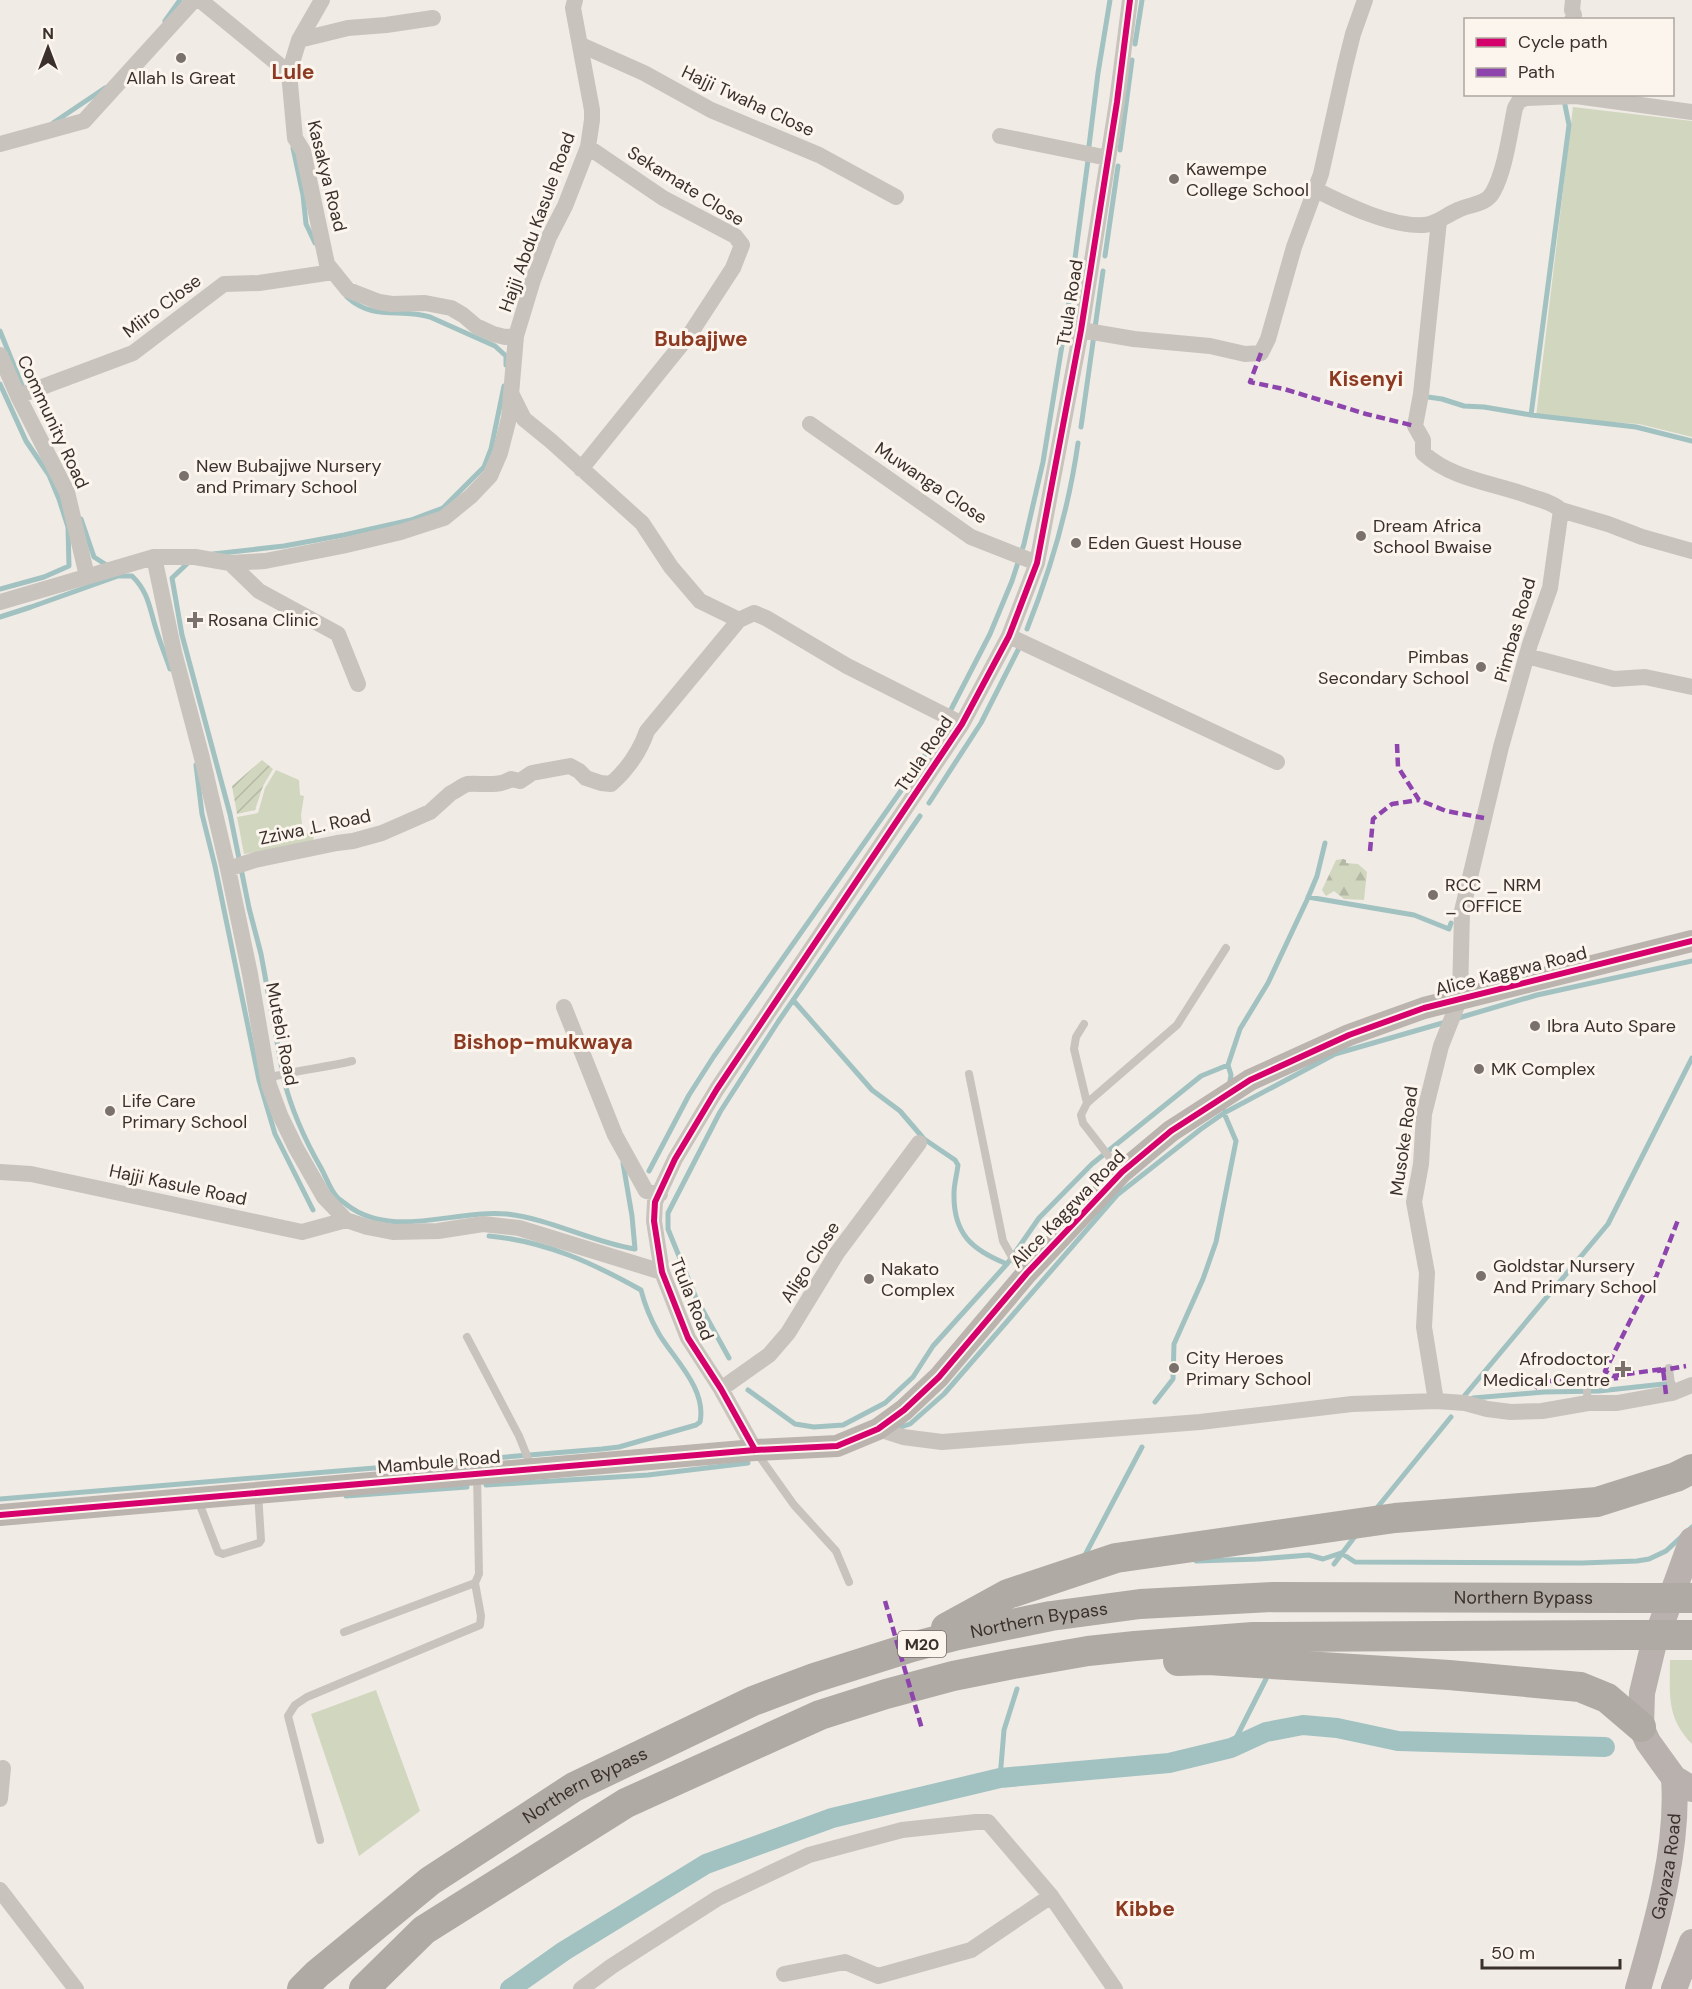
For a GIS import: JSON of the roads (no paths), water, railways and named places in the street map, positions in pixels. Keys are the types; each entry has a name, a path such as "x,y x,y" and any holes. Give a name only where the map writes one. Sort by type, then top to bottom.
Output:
{"highway":[{"path":"912,1647 1008,1594 1116,1558 1395,1518 1597,1502 1676,1477 1692,1469"},
{"name":"Northern Bypass","path":"302,1989 430,1881 574,1787 753,1701 814,1678 912,1647 1051,1616 1140,1604 1273,1597 1692,1598"},
{"name":"Northern Bypass","path":"364,1989 424,1930 626,1803 820,1715 953,1676 1100,1650 1253,1637 1692,1635"},
{"path":"1013,1664 1208,1660 1449,1675 1580,1687 1607,1698 1641,1727"}],"main road":[{"path":"1683,1784 1648,1742 1641,1727 1642,1693 1653,1647 1692,1540"},
{"name":"Gayaza Road","path":"1638,1989 1654,1928 1672,1842 1675,1797 1683,1784"},
{"path":"1674,1989 1692,1942"}],"street":[{"path":"0,144 84,121 195,0"},
{"path":"200,0 289,72"},
{"name":"Kasakya Road","path":"322,0 300,40 289,72 295,138 303,151 327,264 348,290 363,297 392,304 425,303 443,306 463,315 476,326 493,334 505,337 516,336"},
{"name":"Hajji Abdu Kasule Road","path":"0,602 154,557 195,557 230,562 264,561 342,546 401,532 444,518 471,496 490,476 500,453 509,418 516,336 549,237 565,206 588,147 592,110 573,8 574,0"},
{"name":"Ttula Road","path":"755,1450 721,1389 688,1338 662,1272 654,1221 655,1202 675,1159 717,1089 962,724 1009,636 1037,563 1081,330 1130,0"},
{"path":"1081,330 1134,339 1210,346 1245,354 1261,352 1268,339 1300,229 1317,190 1353,33 1365,0"},
{"path":"1573,0 1573,18"},
{"path":"300,40 348,28 433,18"},
{"name":"Hajji Twaha Close","path":"580,45 644,73 711,110 819,155 896,197"},
{"path":"1317,190 1343,204 1375,216 1410,224 1426,225 1439,221 1458,210 1486,200 1493,193 1501,172 1515,108 1519,101 1526,98 1559,96"},
{"path":"1583,96 1692,111"},
{"path":"1000,136 1108,158"},
{"name":"Sekamate Close","path":"581,469 690,334 733,268 742,245 735,236 663,198 588,147"},
{"path":"1439,221 1421,394 1415,426 1423,440 1423,453 1458,475 1515,490 1555,505 1561,510 1692,551"},
{"name":"Miiro Close","path":"18,396 133,353 224,284 259,283 333,272"},
{"name":"Community Road","path":"0,354 18,396 67,492 87,576"},
{"path":"511,394 524,419 642,523 671,567 700,601 739,620 754,613 766,618 847,666 962,724"},
{"name":"Muwanga Close","path":"810,424 971,537 1037,563"},
{"name":"Pimbas Road","path":"1460,998 1462,911 1501,747 1527,656 1550,588 1561,510"},
{"name":"Mutebi Road","path":"154,557 174,652 228,869 250,974 268,1078 280,1115 324,1197 346,1220 367,1227 393,1232 438,1230 483,1224 519,1228 662,1272"},
{"path":"230,562 259,591 338,634 358,684"},
{"name":"Zziwa .L. Road","path":"228,869 255,860 382,833 430,812 465,784 504,783 511,779 520,781 532,773 570,766 586,778 611,784 642,747 647,731 739,620"},
{"path":"1009,636 1277,762"},
{"path":"1527,656 1614,679 1645,677 1692,687"},
{"name":"Alice Kaggwa Road","path":"878,1429 904,1410 939,1377 1027,1274 1122,1172 1171,1131 1250,1080 1349,1035 1424,1008 1692,941"},
{"name":"Musoke Road","path":"1436,1401 1424,1327 1427,1274 1414,1202 1421,1164 1424,1114 1441,1046 1460,998"},
{"path":"564,1006 615,1135 646,1191 660,1194"},
{"name":"Aligo Close","path":"721,1389 769,1355 788,1333 837,1253 919,1143"},
{"name":"Hajji Kasule Road","path":"0,1172 31,1174 302,1232 346,1220"},
{"path":"878,1429 903,1437 942,1442 1200,1422 1352,1404 1436,1401 1465,1403 1511,1412 1542,1411 1588,1403 1617,1403 1672,1393 1692,1385"},
{"name":"Mambule Road","path":"0,1515 755,1450 837,1446 878,1429"},
{"path":"0,1799 3,1768"},
{"path":"580,1989 718,1898 809,1855 902,1830 988,1822 1050,1896 1115,1989"},
{"path":"0,1890 76,1989"},
{"path":"784,1974 845,1962 878,1976 971,1950 1050,1896"}],"lane":[{"path":"1122,1172 1083,1123 1081,1115 1087,1103 1177,1025 1226,948"},
{"path":"1084,1024 1076,1037 1074,1049 1087,1103"},
{"path":"268,1078 287,1072 352,1061"},
{"path":"969,1074 1003,1240 1012,1257 1027,1274"},
{"path":"467,1336 519,1436 533,1469"},
{"path":"1669,1368 1672,1393"},
{"path":"1586,1381 1588,1403"},
{"path":"755,1450 794,1505 836,1551 849,1582"},
{"path":"320,1840 288,1716 295,1705 307,1697 480,1625 481,1616 475,1583 479,1574 477,1474"},
{"path":"197,1498 218,1552 223,1554 259,1543 261,1540 258,1493"},
{"path":"344,1632 475,1583"}],"waterway":[{"path":"165,21 180,0"},
{"path":"1089,146 1110,0"},
{"path":"1135,44 1142,0"},
{"path":"1120,150 1132,60"},
{"path":"53,123 105,88"},
{"path":"1564,100 1569,125 1531,415 1636,427 1692,441"},
{"path":"293,148 303,195 306,224 315,243"},
{"path":"649,1171 689,1095 714,1056 917,768 943,725 990,634 1012,581 1024,544 1043,462 1070,296 1088,160"},
{"path":"1105,256 1118,166"},
{"path":"1081,427 1103,271"},
{"path":"347,297 377,312 430,317 495,346 506,356 506,365"},
{"path":"0,331 23,388"},
{"path":"0,384 26,441 49,475 59,499 68,527 69,566 44,577 0,589"},
{"path":"213,554 284,546 344,535 411,520 443,508 484,467 491,449 504,386"},
{"path":"1423,393 1428,397 1464,406 1531,415"},
{"path":"1027,629 1058,538 1070,491 1078,443"},
{"path":"81,519 94,557 108,566"},
{"path":"190,561 172,578 182,635 230,814 261,954 282,1069"},
{"path":"0,617 118,576 132,576 146,595 170,669"},
{"path":"929,803 981,723 1019,648"},
{"path":"196,765 202,814 215,866 259,1080 275,1134 313,1210"},
{"path":"729,1358 696,1298 668,1229 668,1213 720,1112 778,1022 920,816"},
{"path":"1229,1087 1231,1075 1228,1065 1240,1029 1268,983 1307,900 1317,876 1325,843"},
{"path":"1308,897 1414,915 1449,929 1451,923"},
{"path":"1455,1019 1537,995 1692,961"},
{"path":"793,1000 872,1090 900,1111 924,1139 955,1160 958,1165 954,1190 955,1207 961,1230 967,1239 984,1253 1007,1264"},
{"path":"895,1429 910,1424 944,1394 1117,1195 1201,1129 1224,1113 1335,1054 1446,1022"},
{"path":"1465,1395 1608,1224 1692,1058"},
{"path":"748,1390 795,1424 814,1427 843,1425 885,1403 913,1377 933,1346 1007,1264 1039,1218 1092,1164 1201,1076 1228,1065"},
{"path":"284,1080 300,1126 334,1193 347,1205 365,1215 384,1220 425,1221 467,1215 507,1214 635,1249 623,1163"},
{"path":"1155,1402 1173,1379 1174,1344 1203,1279 1216,1242 1236,1141 1225,1111"},
{"path":"0,1499 602,1449 619,1447 700,1422 701,1410 694,1386 656,1329 641,1290 587,1262 549,1248 489,1236"},
{"path":"1473,1398 1544,1392 1599,1391 1673,1383"},
{"path":"1376,1509 1451,1417"},
{"path":"1084,1557 1142,1447"},
{"path":"486,1485 648,1475 748,1463"},
{"path":"346,1496 467,1487"},
{"path":"1196,1561 1309,1555 1323,1559 1341,1553 1355,1562 1582,1563 1637,1561 1649,1559 1666,1551 1692,1527"},
{"path":"1334,1564 1356,1535"},
{"path":"1231,1748 1266,1679"},
{"path":"1000,1778 1004,1730 1017,1689"},
{"path":"510,1989 564,1951 706,1864 832,1818 1000,1778 1169,1763 1231,1748 1266,1732 1303,1725 1337,1728 1398,1741 1605,1747"}],"place":[{"name":"Allah Is Great","path":"181,58"},
{"name":"Kawempe College School","path":"1174,179"},
{"name":"New Bubajjwe Nursery and Primary School","path":"184,476"},
{"name":"Dream Africa School Bwaise","path":"1361,536"},
{"name":"Eden Guest House","path":"1076,543"},
{"name":"Rosana Clinic","path":"195,620"},
{"name":"Pimbas Secondary School","path":"1481,667"},
{"name":"RCC _ NRM _ OFFICE","path":"1433,895"},
{"name":"Ibra Auto Spare","path":"1535,1026"},
{"name":"MK Complex","path":"1479,1069"},
{"name":"Life Care Primary School","path":"110,1111"},
{"name":"Goldstar Nursery And Primary School","path":"1481,1276"},
{"name":"Nakato Complex","path":"869,1279"},
{"name":"City Heroes Primary School","path":"1174,1368"},
{"name":"Afrodoctor Medical Centre","path":"1623,1369"}],"district":[{"name":"Lule","path":"293,72"},
{"name":"Bubajjwe","path":"701,339"},
{"name":"Kisenyi","path":"1366,379"},
{"name":"Bishop-mukwaya","path":"543,1042"},
{"name":"Kibbe","path":"1145,1909"}]}
